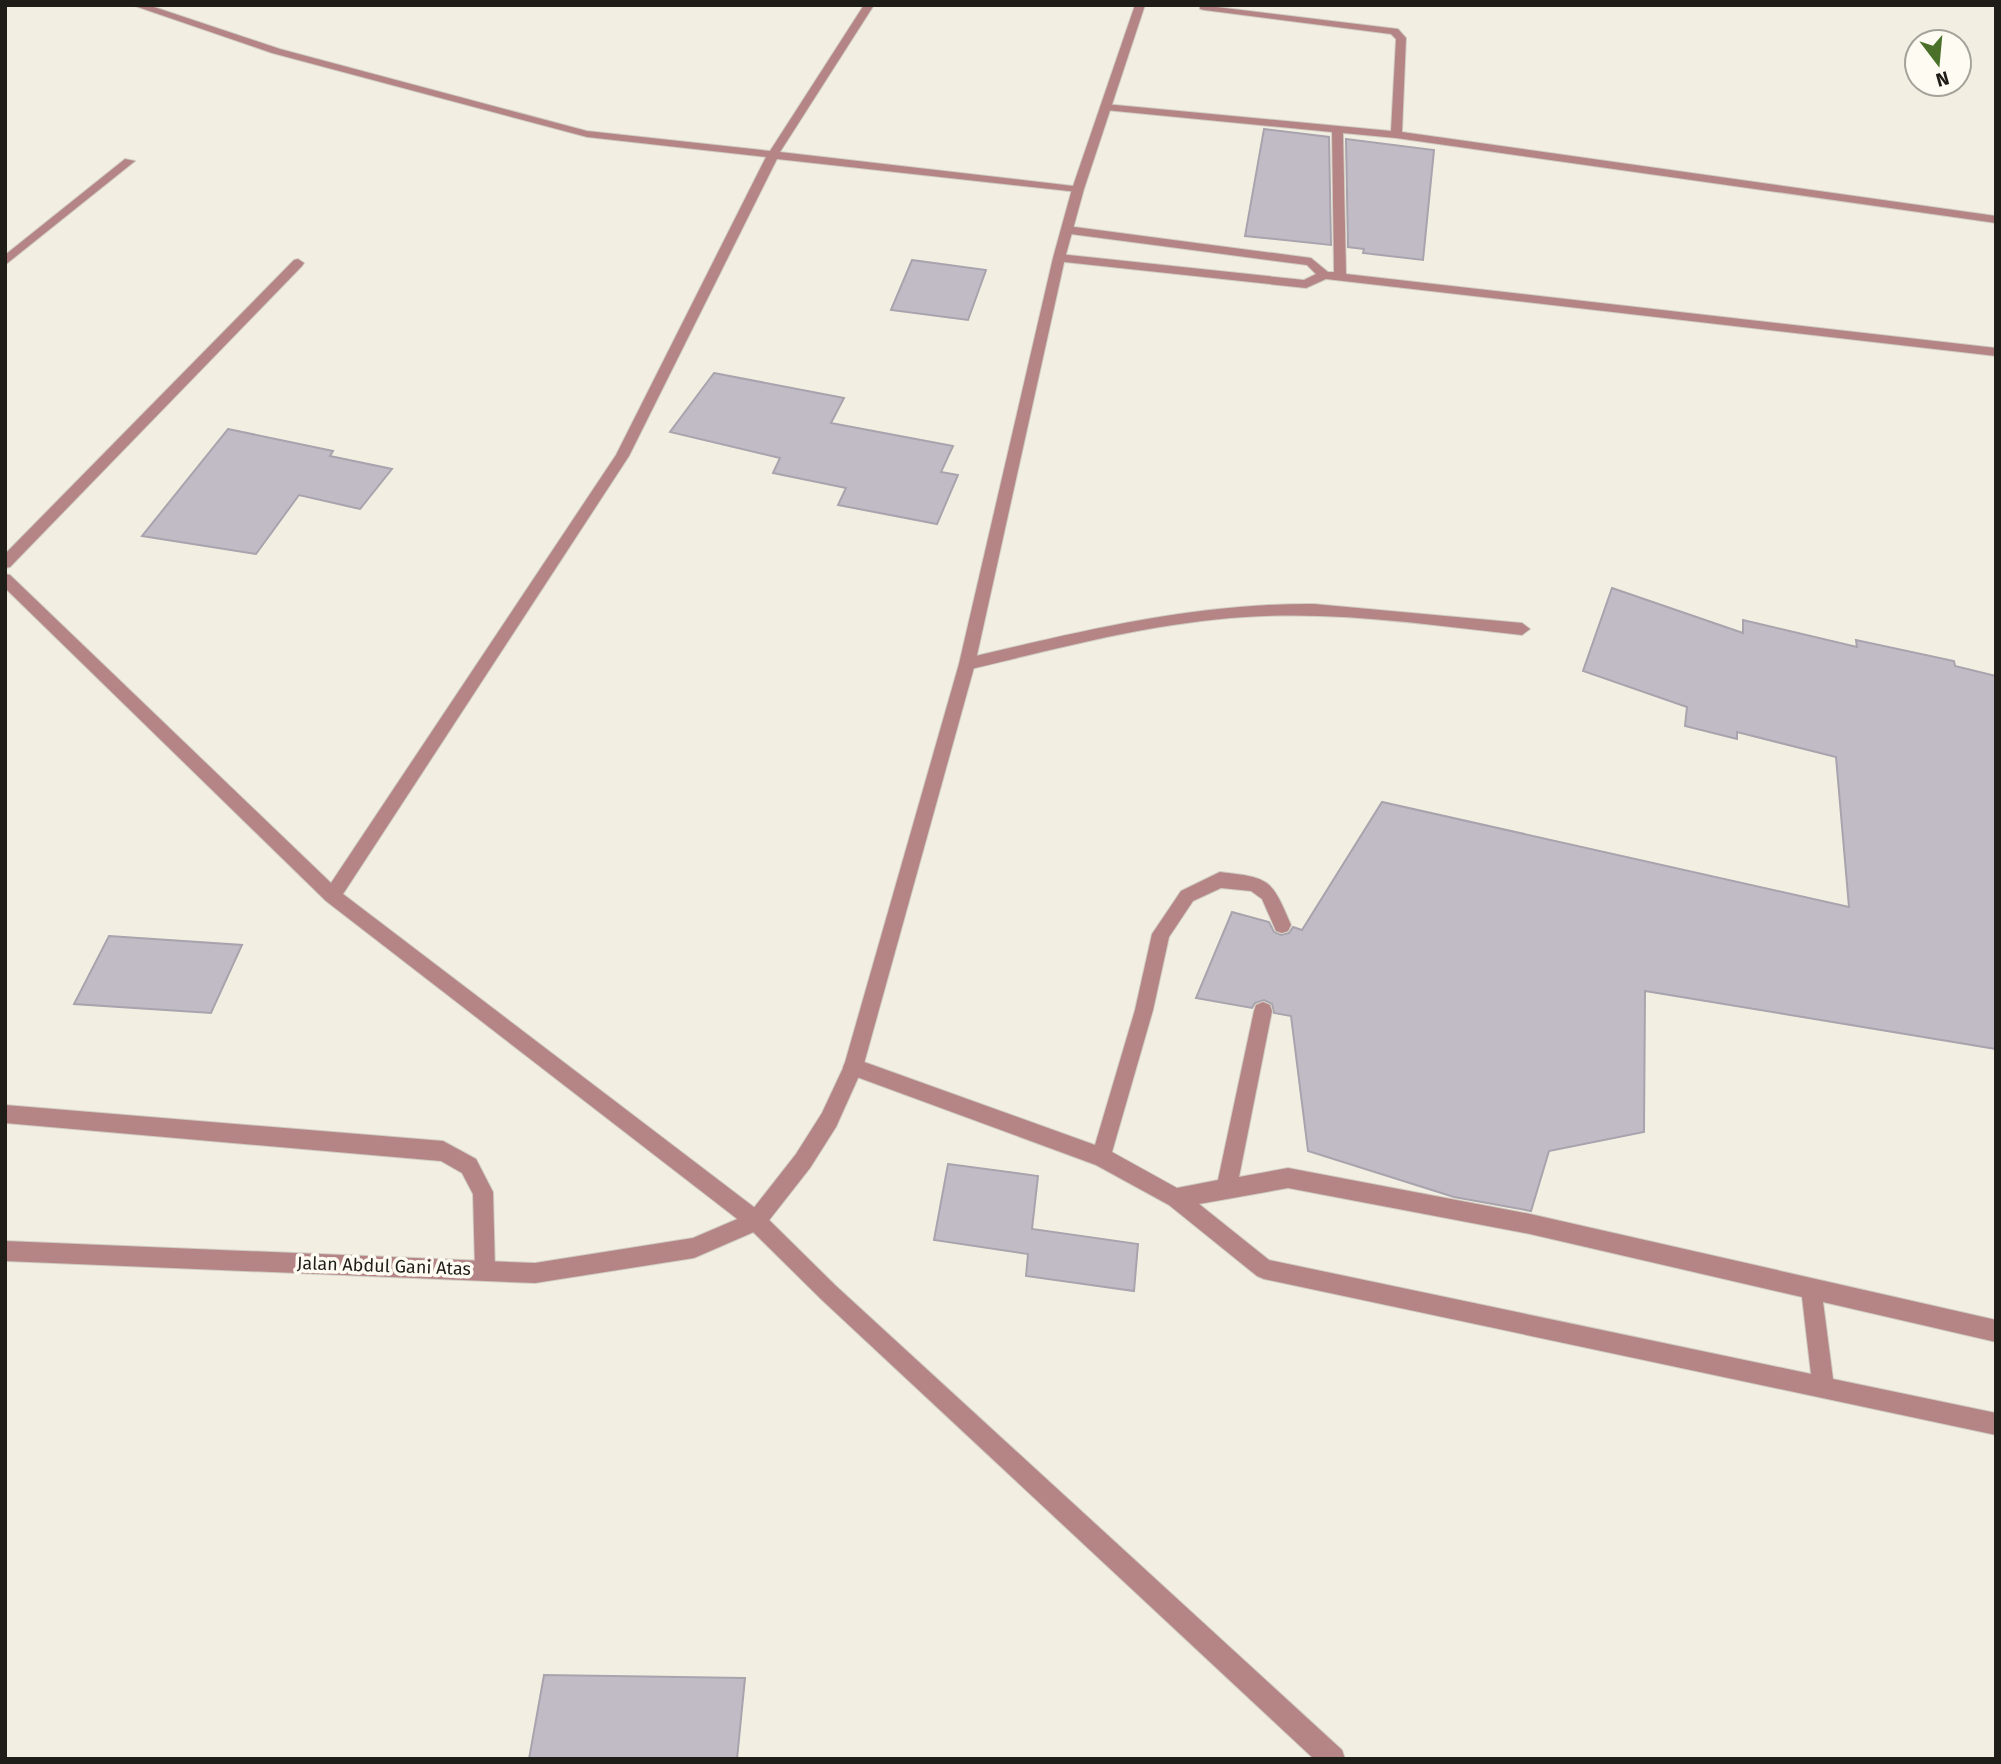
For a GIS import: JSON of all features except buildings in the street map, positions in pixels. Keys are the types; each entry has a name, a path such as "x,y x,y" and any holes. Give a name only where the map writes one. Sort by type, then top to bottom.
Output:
{"street":[{"path":"137,5 276,51 587,134 1078,189"},
{"path":"332,896 622,456 773,155 869,5"},
{"path":"756,1221 803,1161 829,1120 853,1068 967,664 1059,258 1078,189 1140,5"},
{"path":"1204,7 1398,33 1401,38 1395,135"},
{"path":"1105,107 1395,135 1996,220"},
{"path":"1338,129 1340,277"},
{"path":"5,261 129,160"},
{"path":"1067,230 1311,262 1324,275"},
{"path":"1059,258 1306,284 1324,275 1996,352"},
{"path":"5,563 298,263"},
{"path":"5,579 332,896 756,1221 829,1293 1333,1759"},
{"path":"967,664 1149,625 1246,611 1334,609 1522,629"},
{"path":"1101,1157 1144,1010 1161,934 1187,897 1220,880 1255,884 1269,894 1282,925"},
{"path":"1226,1189 1263,1010"},
{"path":"853,1068 1101,1157 1176,1198 1264,1269 1996,1424"},
{"path":"5,1114 443,1151 469,1167 483,1192 485,1269"},
{"path":"1176,1198 1288,1178 1530,1224 1996,1331"},
{"name":"Jalan Abdul Gani Atas","path":"5,1251 535,1273 694,1248 756,1221"},
{"path":"1811,1288 1824,1387"}]}
